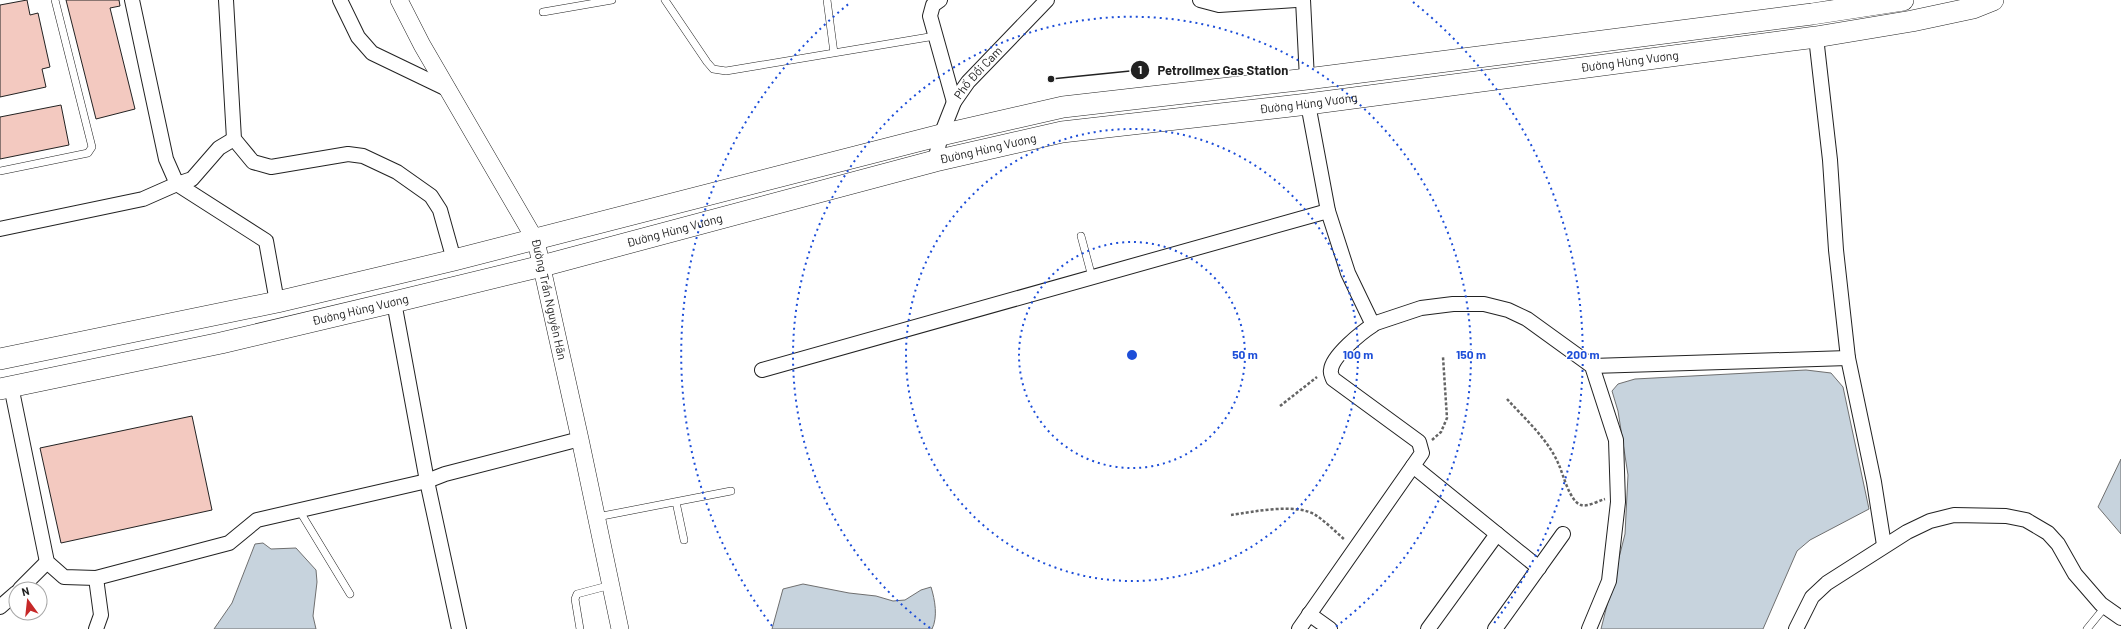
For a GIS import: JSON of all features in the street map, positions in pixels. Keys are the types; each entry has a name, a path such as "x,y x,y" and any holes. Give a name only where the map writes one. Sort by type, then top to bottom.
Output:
{"main road":[{"name":"Đường Hùng Vương","path":"0,359 277,302 536,241 941,135 1063,107 1307,79 1562,46 1829,6 1903,0"},
{"name":"Đường Hùng Vương","path":"5,387 221,343 394,302 542,266 934,161 1062,132 1308,104 1816,37 1912,21 1973,8 1994,0"},
{"path":"1562,46 1565,70"}],"street":[{"path":"132,0 166,159 177,184 266,241 277,302"},
{"path":"226,0 234,139 253,162 271,167 348,154 363,156 397,172 431,196 440,210 454,260"},
{"path":"340,0 358,37 372,53 449,90"},
{"name":"Đường Trần Nguyên Hãn","path":"399,0 536,241 620,629"},
{"path":"940,0 933,5 930,16 954,102"},
{"name":"Phố Đồi Cam","path":"934,161 941,135 954,102 968,82 1048,0"},
{"path":"1200,0 1219,5 1296,0"},
{"path":"1303,0 1307,79"},
{"path":"1816,37 1830,160 1836,250 1848,358 1874,482 1884,545"},
{"path":"1308,104 1328,211 1346,267 1373,324"},
{"path":"0,229 143,199 192,179 219,148 234,139"},
{"path":"762,370 1328,211"},
{"path":"394,302 427,481 459,629"},
{"path":"1299,629 1308,614 1422,453 1419,442 1334,379 1330,371 1332,365 1342,352 1373,324 1421,308 1453,304 1484,304 1508,310 1527,319 1592,366 1616,440 1618,494 1609,581 1589,629"},
{"path":"1592,366 1848,358"},
{"path":"5,387 47,562 64,577 96,578 230,543 257,520 427,481 445,474 580,439"},
{"path":"1413,466 1539,568"},
{"path":"1796,629 1812,597 1827,583 1884,545 1930,521 1954,515 1982,514 2026,520 2048,533 2058,544 2075,574 2105,607 2121,618"},
{"path":"1428,629 1497,534"},
{"path":"1495,629 1563,534"},
{"path":"28,581 47,562"},
{"path":"96,578 101,615 96,629"},
{"path":"0,607 8,600"},
{"path":"1308,614 1330,629"}],"lane":[{"path":"0,171 88,153 92,147 55,0"},
{"path":"543,12 612,0"},
{"path":"665,0 713,69 726,71 935,36"},
{"path":"827,0 834,53"},
{"path":"1081,236 1092,277"},
{"path":"596,517 731,491"},
{"path":"676,502 684,540"},
{"path":"300,510 350,594"},
{"path":"580,629 575,599 577,594 611,585"},
{"path":"2087,629 2105,607"}],"path":[{"path":"1421,446 1433,440 1441,432 1447,418 1443,357"},
{"path":"1280,406 1311,381 1330,371"},
{"path":"1507,399 1545,441 1558,463 1573,499 1581,505 1590,504 1618,494"},
{"path":"1231,515 1271,510 1305,510 1316,515 1355,549"}],"shaded area":[{"path":"1806,370 1831,373 1843,387 1869,509 1810,540 1797,551 1763,629 1601,629 1625,534 1628,475 1618,411 1612,391 1618,384 1635,379"},
{"path":"2121,459 2121,534 2098,507"},
{"path":"263,543 271,549 296,548 316,570 317,582 313,616 316,629 214,629 232,603 255,544"},
{"path":"803,584 849,593 876,596 893,601 905,600 921,590 931,587 935,608 934,624 932,629 772,629 783,589"}],"building":[{"path":"27,0 30,15 38,13 50,67 42,69 46,87 0,97 0,5"},
{"path":"66,0 119,0 120,6 110,8 135,109 96,119"},
{"path":"61,105 69,145 0,159 0,117"},
{"path":"192,416 212,510 61,543 40,448"}],"place":[{"name":"Petrolimex Gas Station","path":"1051,79"}]}
